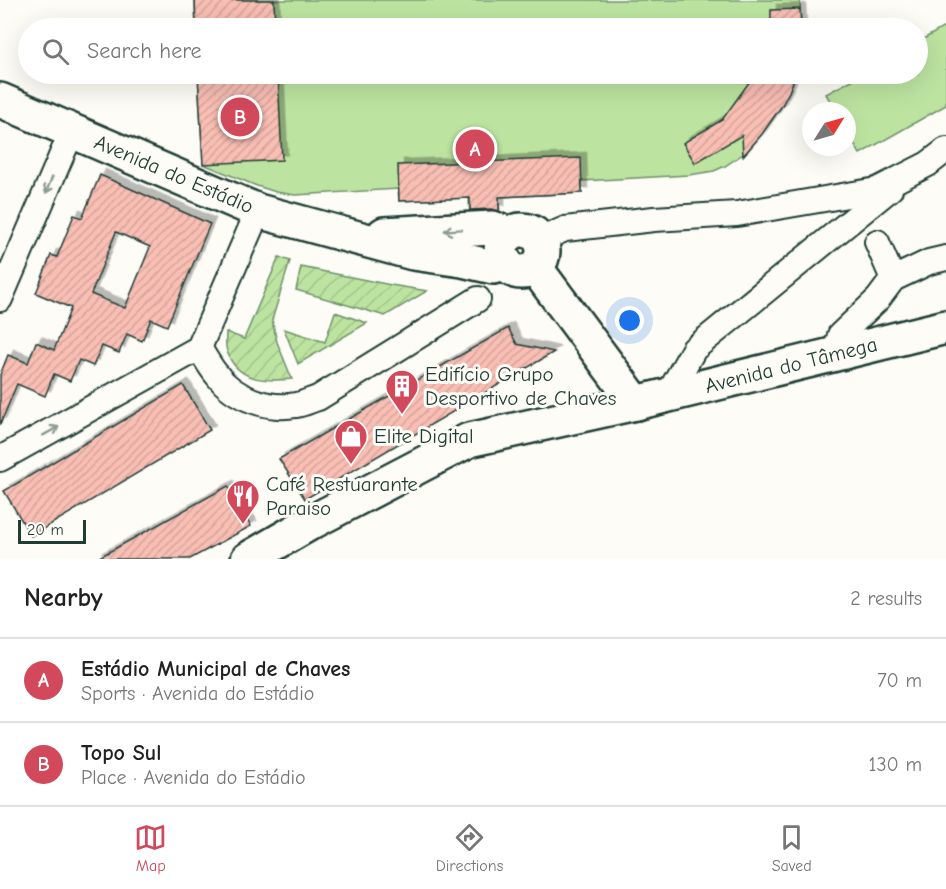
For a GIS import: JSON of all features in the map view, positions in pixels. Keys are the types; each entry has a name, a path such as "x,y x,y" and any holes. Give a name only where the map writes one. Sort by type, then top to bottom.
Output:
{"main road":[{"name":"Avenida do Estádio","path":"0,100 258,211 352,235 492,228 523,251"},
{"path":"523,251 636,403"},
{"name":"Avenida do Tâmega","path":"248,559 310,522 469,440 636,403 946,327"}],"street":[{"path":"0,299 72,131"},
{"path":"523,251 565,229 654,219 737,214 878,190 928,164 946,150"},
{"path":"668,395 693,349 908,174"},
{"path":"0,459 199,348 258,211"},
{"path":"877,242 893,279"},
{"path":"835,354 840,335 878,299 893,279 929,262 945,248"},
{"path":"199,348 216,375 229,389 247,399 268,405 297,405 318,398 478,299"}],"green space":[{"path":"195,0 800,0 801,18 196,18"},
{"path":"946,26 946,105 860,154 856,147 856,102 831,102 826,94 844,84 928,84 928,36"},
{"path":"199,84 792,84 772,120 743,154 725,166 714,171 689,175 582,181 582,193 499,197 500,217 470,218 469,198 399,201 398,189 295,195 276,192 203,164"},
{"path":"279,257 290,261 272,320 277,342 292,379 272,380 253,377 237,368 226,349 226,332 244,339"},
{"path":"301,267 427,291 385,316 296,290"},
{"path":"335,312 367,323 298,364 284,329 325,342"}],"building":[{"path":"195,0 274,0 275,18 196,18"},
{"path":"800,9 800,18 771,18 771,10"},
{"path":"199,84 278,84 282,160 203,164"},
{"path":"748,84 792,84 781,107 743,156 742,135 695,163 683,143 722,120"},
{"path":"581,158 582,193 499,197 499,211 470,210 470,198 399,201 398,165"},
{"path":"100,175 210,224 167,326 151,319 142,341 127,334 119,353 102,346 93,366 79,360 70,381 54,374 45,396 17,384 0,425 0,375 8,355 28,363 36,342 54,350 71,308 36,293 51,255 57,257 74,215 82,218","holes":["116,232 150,247 125,308 91,294"]},
{"name":"Edifício Grupo Desportivo de Chaves","path":"508,328 517,344 554,352 305,499 279,459"},
{"path":"183,385 210,430 31,536 4,491"},
{"path":"228,486 251,526 190,559 96,559"}],"place":[{"name":"Topo Sul","path":"240,117"},
{"name":"Estádio Municipal de Chaves","path":"475,149"},
{"name":"Edifício Grupo Desportivo de Chaves","path":"402,415"},
{"name":"Elite Digital","path":"351,465"},
{"name":"Café Restuarante Paraiso","path":"243,525"}]}
